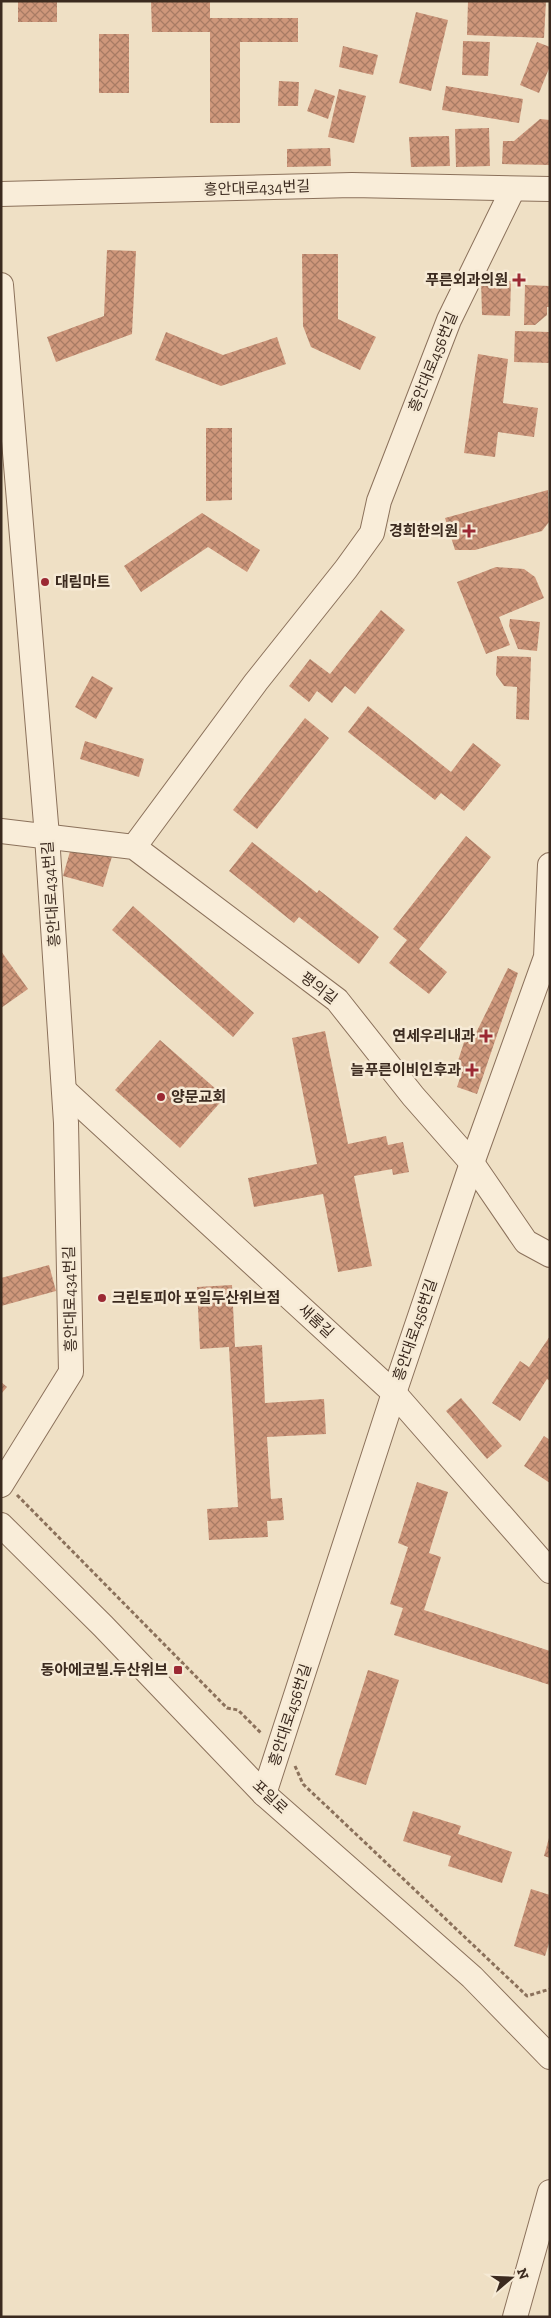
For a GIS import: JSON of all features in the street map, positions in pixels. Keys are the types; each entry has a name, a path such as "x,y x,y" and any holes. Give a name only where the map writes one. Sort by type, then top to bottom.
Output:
{"street":[{"name":"흥안대로434번길","path":"1,194 352,185 513,189"},
{"path":"513,189 550,189"},
{"name":"흥안대로456번길","path":"134,847 256,682 346,570 372,533 379,501 449,320 513,189"},
{"name":"흥안대로434번길","path":"1,285 48,836 64,1090 71,1372 1,1485"},
{"name":"평의길","path":"1,831 134,847 337,1000 413,1096 472,1163 526,1242 550,1255"},
{"name":"흥안대로456번길","path":"264,1794 394,1393 472,1163 548,957 550,865"},
{"name":"새롬길","path":"64,1090 394,1393 550,1571"},
{"name":"포일로","path":"1,1525 103,1626 264,1794 472,1977 550,2057"},
{"path":"515,2317 546,2219 550,2192"}],"building":[{"path":"18,1 57,1 57,22 18,22"},
{"path":"151,1 210,1 210,18 298,18 298,42 240,42 240,123 210,123 210,32 152,32"},
{"path":"468,1 546,1 544,38 467,35"},
{"path":"416,12 448,20 431,91 399,83"},
{"path":"99,34 129,34 129,93 99,93"},
{"path":"463,41 490,42 488,76 462,75"},
{"path":"537,42 550,47 550,66 539,93 520,85"},
{"path":"343,46 378,55 373,75 339,67"},
{"path":"279,81 299,82 298,106 278,106"},
{"path":"446,86 523,99 519,123 442,110"},
{"path":"315,89 335,96 328,119 307,111"},
{"path":"339,89 366,96 354,143 328,137"},
{"path":"540,119 550,120 550,165 502,164 503,141 514,141"},
{"path":"489,128 490,166 456,167 455,129"},
{"path":"449,136 450,166 411,167 409,137"},
{"path":"330,148 331,166 287,167 287,149"},
{"path":"107,250 136,251 132,334 56,362 47,337 104,316"},
{"path":"302,254 338,254 338,319 376,337 360,370 311,347 303,326"},
{"path":"481,279 511,281 510,316 482,315"},
{"path":"525,285 550,286 550,307 547,307 547,315 535,325 524,325"},
{"path":"515,331 550,332 550,363 514,362"},
{"path":"166,332 223,355 277,337 286,364 221,386 155,360"},
{"path":"478,354 508,359 503,403 538,408 534,437 498,432 495,457 464,453"},
{"path":"206,428 232,428 232,500 206,501"},
{"path":"548,490 549,522 542,531 475,550 455,550 445,518"},
{"path":"202,513 260,550 247,572 208,547 141,592 124,566"},
{"path":"496,567 524,569 535,577 544,598 499,617 510,645 486,654 457,582"},
{"path":"381,610 405,630 355,694 345,686 332,703 317,691 309,702 289,686 310,659 330,674"},
{"path":"510,619 540,622 537,651 518,649 509,626"},
{"path":"497,656 531,657 529,720 516,719 517,687 504,686 496,675"},
{"path":"92,676 113,688 96,719 75,707"},
{"path":"368,706 451,772 473,743 501,765 464,811 441,793 435,800 348,732"},
{"path":"305,718 329,738 257,829 233,810"},
{"path":"85,741 144,759 139,777 80,759"},
{"path":"466,836 491,857 419,949 447,972 429,994 389,963 407,940 393,929"},
{"path":"252,842 317,893 319,890 379,937 359,964 299,917 294,923 229,871"},
{"path":"71,848 113,853 103,887 63,876"},
{"path":"133,906 254,1013 233,1037 112,930"},
{"path":"1,951 28,989 1,1008"},
{"path":"508,968 518,973 477,1094 457,1087 463,1069 456,1067 468,1030 476,1033"},
{"path":"325,1031 348,1144 386,1136 388,1145 403,1142 409,1172 393,1175 392,1169 354,1176 372,1266 338,1272 323,1194 254,1207 248,1178 317,1164 292,1038"},
{"path":"160,1040 225,1097 180,1148 115,1090"},
{"path":"49,1265 56,1291 1,1306 1,1278"},
{"path":"232,1285 235,1347 262,1345 265,1403 324,1399 326,1434 267,1437 271,1499 282,1498 284,1520 267,1521 268,1537 209,1540 207,1509 238,1507 229,1347 200,1349 197,1287"},
{"path":"550,1336 550,1381 547,1379 520,1421 492,1403 520,1361 529,1367"},
{"path":"1,1382 7,1387 1,1394"},
{"path":"461,1398 502,1446 487,1459 446,1411"},
{"path":"544,1436 550,1440 550,1483 524,1466"},
{"path":"417,1482 448,1492 429,1553 441,1557 424,1610 550,1651 550,1685 394,1635 403,1608 390,1604 408,1547 398,1543"},
{"path":"368,1670 399,1680 366,1785 335,1775"},
{"path":"413,1811 461,1826 458,1834 512,1852 502,1883 448,1866 451,1856 403,1841"},
{"path":"550,1839 550,1858 544,1856"},
{"path":"531,1889 550,1895 550,1940 545,1956 514,1946"}],"place":[{"name":"푸른외과의원","path":"519,280"},
{"name":"경희한의원","path":"469,531"},
{"name":"대림마트","path":"45,582"},
{"name":"연세우리내과","path":"486,1036"},
{"name":"늘푸른이비인후과","path":"472,1070"},
{"name":"양문교회","path":"161,1097"},
{"name":"크린토피아 포일두산위브점","path":"102,1298"},
{"name":"동아에코빌.두산위브","path":"178,1670"}]}
